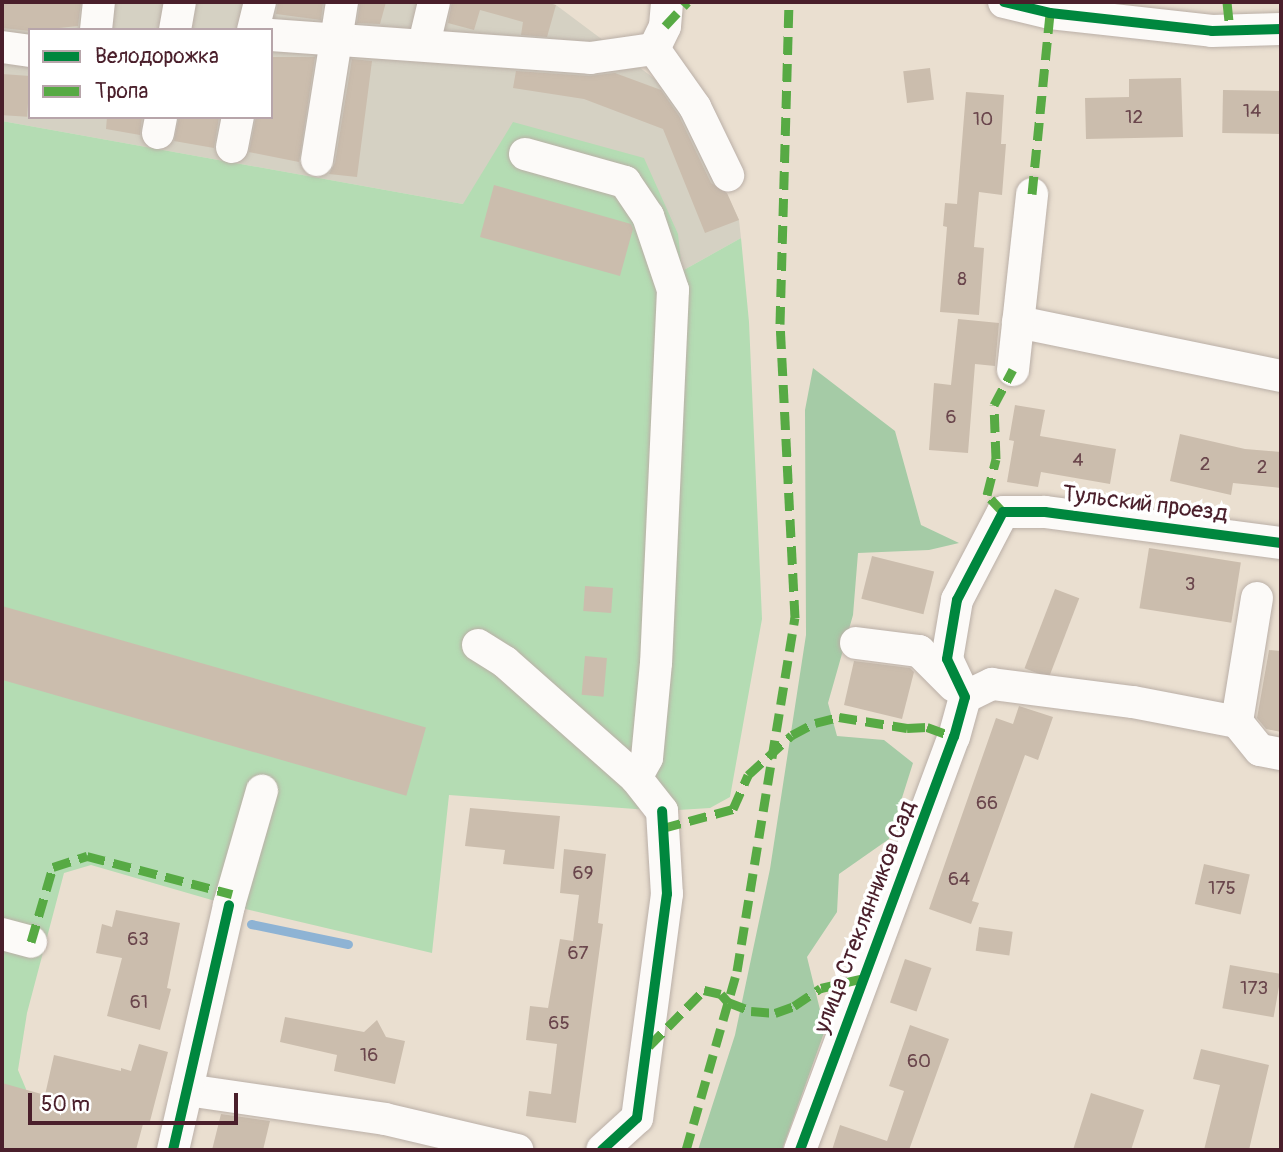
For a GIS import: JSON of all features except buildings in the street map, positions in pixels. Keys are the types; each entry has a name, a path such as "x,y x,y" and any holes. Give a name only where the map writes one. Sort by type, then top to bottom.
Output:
{"street":[{"path":"96,28 99,2"},
{"path":"176,28 180,2"},
{"path":"254,28 260,2"},
{"path":"317,160 342,2"},
{"path":"424,44 435,2"},
{"path":"654,49 665,26 667,2"},
{"path":"1004,2 1051,13 1212,31 1281,29"},
{"path":"273,35 590,58 654,49"},
{"path":"2,47 28,51"},
{"path":"654,49 695,107 728,176"},
{"path":"525,154 625,182 648,216 673,290 656,663 647,758 636,778"},
{"path":"1013,370 1032,194"},
{"path":"1018,322 1280,371"},
{"name":"Тульский проезд","path":"965,697 947,659 957,600 1003,512 1045,512 1281,543"},
{"path":"1237,722 1258,598"},
{"path":"856,643 919,651 965,697 992,684 1133,702 1237,722 1259,750 1281,754"},
{"path":"478,645 505,662 636,778 662,811 667,894 637,1118 602,1150"},
{"name":"улица Стеклянников Сад","path":"800,1150 954,737 965,697"},
{"path":"173,1150 229,905 262,791"},
{"path":"187,1090 385,1119 517,1150"}],"shaded area":[{"path":"2,2 547,2 556,5 683,100 739,220 741,238 682,271 463,204 2,121"}],"green space":[{"path":"2,121 463,204 513,122 644,158 678,234 682,271 741,238 749,322 762,619 730,797 710,808 662,811 449,795 432,953 229,905 91,865 64,873 27,1013 18,1070 26,1089 14,1150 2,1150"},
{"path":"813,368 895,431 921,525 959,543 929,550 858,553 853,615 828,703 837,736 884,740 913,763 889,839 839,874 837,912 807,957 825,1030 782,1150 698,1150 735,1035 770,869 806,635 805,410"}],"waterway":[{"path":"251,924 348,944"}],"marked path":[{"path":"665,26 687,2"},
{"path":"686,1150 737,971 795,618 780,324 789,2"},
{"path":"1227,2 1230,30"},
{"path":"1032,194 1050,13"},
{"path":"1003,512 987,495 996,459 994,405 1013,370"},
{"path":"663,828 733,809 748,775 792,735 815,723 839,717 907,728 927,727 954,737"},
{"path":"31,942 53,867 87,856 232,894"},
{"path":"649,1046 704,990 721,994 728,1002 751,1011 775,1013 794,1006 821,988 864,978"}],"cycle path":[{"path":"1004,2 1050,13 1212,31 1281,29"},
{"path":"800,1150 954,737 965,697 947,659 957,600 1003,512 1045,512 1281,543"},
{"path":"602,1150 637,1118 667,894 662,811"},
{"path":"173,1150 229,905"}]}
